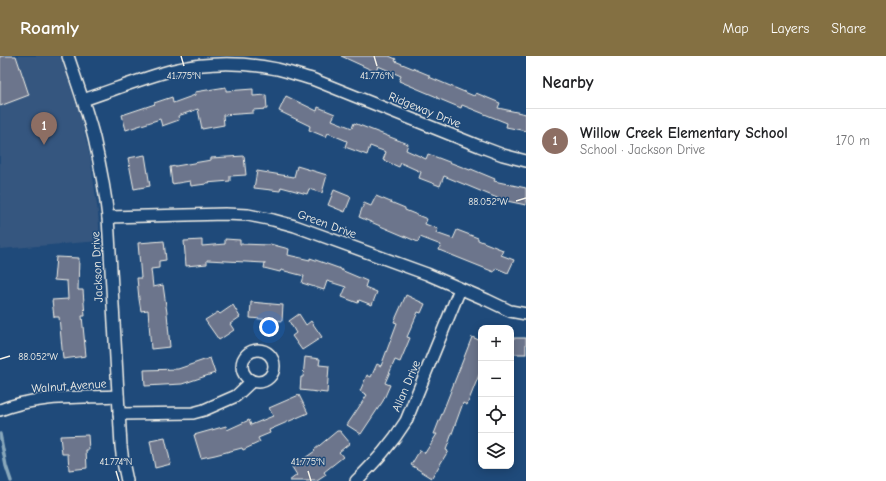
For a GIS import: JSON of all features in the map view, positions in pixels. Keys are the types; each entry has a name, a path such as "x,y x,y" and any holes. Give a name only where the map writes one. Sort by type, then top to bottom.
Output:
{"street":[{"name":"Jackson Drive","path":"68,56 94,137 104,185 108,217 119,414 123,462 127,481"},
{"name":"Ridgeway Drive","path":"83,100 157,74 189,67 228,64 263,66 312,79 479,146 503,155 526,161"},
{"name":"Green Drive","path":"108,217 225,214 248,215 273,220 295,226 412,269 510,311 526,314"},
{"name":"Allan Drive","path":"356,481 396,437 406,421 460,289"},
{"path":"119,414 192,413 204,410 236,396 252,381"},
{"name":"Walnut Avenue","path":"0,410 10,406 47,399 118,396"}],"shaded area":[{"path":"0,56 60,56 80,115 90,156 98,213 100,241 0,249"}],"building":[{"path":"0,56 16,56 29,95 0,106"},
{"path":"341,56 389,56 396,59 395,61 429,75 429,77 474,96 476,93 500,103 498,108 526,114 526,131 506,127 507,123 462,105 461,108 437,98 399,81 401,76 378,66 376,72"},
{"path":"226,87 226,91 253,89 253,96 266,95 267,109 253,110 253,113 223,115 224,125 202,129 198,109 178,116 179,120 162,126 160,119 126,130 122,115 172,97 173,103 195,95 195,92"},
{"path":"286,96 317,111 318,107 335,114 332,120 352,128 354,123 408,144 406,150 426,159 428,154 470,170 471,169 495,179 494,181 526,188 526,205 502,200 444,176 440,186 419,178 421,172 401,163 399,167 383,160 386,152 370,146 367,155 345,147 347,141 328,133 326,137 309,130 310,126 279,111"},
{"path":"145,155 150,186 134,189 128,158"},
{"path":"244,156 246,175 230,176 230,181 191,186 190,181 172,184 170,167 211,160 211,158"},
{"path":"297,166 327,175 322,193 309,189 307,194 281,187 280,191 254,188 257,171 294,177"},
{"path":"334,190 351,197 345,212 328,205"},
{"path":"376,196 427,219 425,224 438,229 436,233 453,239 457,230 503,250 501,255 514,260 508,273 496,268 494,272 439,250 441,245 420,237 418,242 359,217 364,203 371,206"},
{"path":"225,239 240,240 240,244 270,244 289,249 288,255 310,260 310,258 341,269 367,281 365,287 377,292 372,305 359,300 358,303 342,297 346,287 327,281 324,290 302,283 304,276 281,270 280,272 264,268 265,263 207,260 207,264 186,266 184,241 202,240 202,246 225,244"},
{"path":"164,241 166,260 159,261 159,268 151,269 153,287 163,285 170,347 151,349 148,310 141,311 139,299 137,278 141,278 138,243"},
{"path":"56,257 79,258 78,290 83,290 85,316 82,316 86,356 63,359 59,317 54,317 52,300 68,299 67,281 54,280"},
{"path":"406,295 425,304 421,313 418,312 407,337 410,338 400,362 395,360 385,383 390,385 383,401 361,434 347,425 367,395 360,391 367,375 371,377 377,364 381,366 397,323 394,322"},
{"path":"251,302 283,305 282,321 250,318"},
{"path":"233,305 240,317 230,324 234,330 219,340 205,320 218,312 220,314"},
{"path":"299,314 306,325 311,321 322,337 302,350 292,336 296,333 289,321"},
{"path":"472,337 478,340 478,378 467,405 463,403 446,450 448,451 432,478 411,465 420,450 425,453 437,434 434,434"},
{"path":"514,338 526,338 526,354 514,354"},
{"path":"305,357 320,359 319,365 329,366 327,393 300,390"},
{"path":"210,358 215,373 182,384 145,386 144,370 178,369"},
{"path":"299,395 308,413 269,430 270,433 258,438 260,442 243,450 242,448 201,458 194,435 226,426 227,430 249,420 251,425 273,416 269,408"},
{"path":"337,431 340,431 350,443 339,452 343,457 324,472 326,475 317,481 289,481 297,475 292,467 315,451 314,450"},
{"path":"88,435 89,450 86,450 87,468 69,470 68,454 62,454 60,436"},
{"path":"165,438 171,464 155,468 150,441"}],"waterway":[{"path":"0,434 6,466 11,481"}],"place":[{"name":"Willow Creek Elementary School","path":"44,145"}]}
